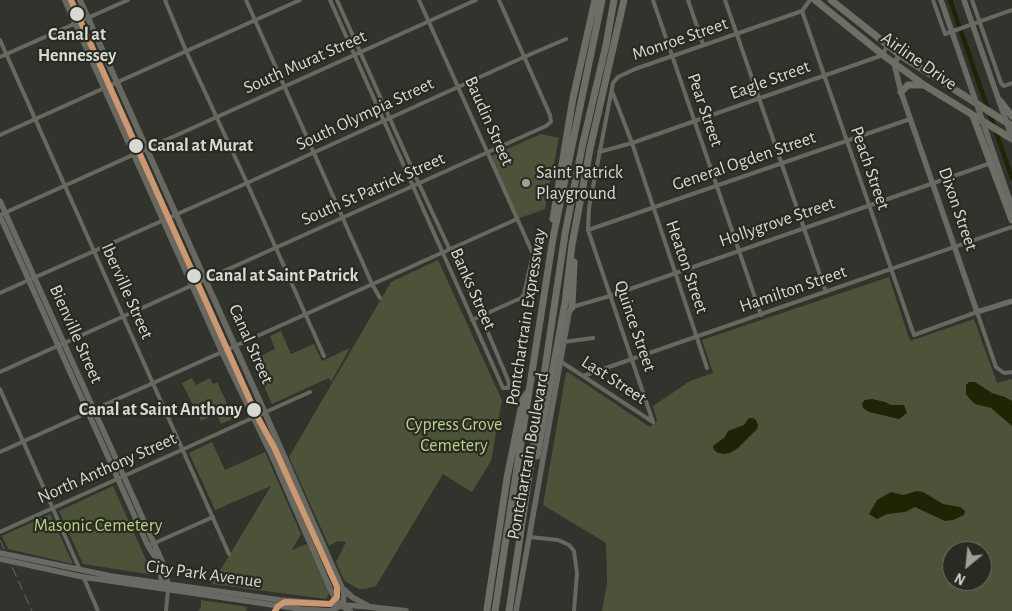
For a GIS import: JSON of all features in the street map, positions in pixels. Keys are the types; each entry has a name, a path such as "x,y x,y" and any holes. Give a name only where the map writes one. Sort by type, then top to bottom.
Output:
{"highway":[{"path":"584,46 592,0"},
{"path":"553,238 550,234 573,98 595,0"},
{"name":"Pontchartrain Expressway","path":"495,611 553,238 602,0"},
{"name":"Pontchartrain Expressway","path":"509,611 565,234 614,0"},
{"path":"530,474 535,468 556,358 572,245 581,197 624,0"},
{"name":"Airline Drive","path":"814,0 882,55 924,85 1012,139"},
{"path":"826,0 832,14"},
{"name":"Airline Drive","path":"830,0 900,55 1009,124"},
{"path":"901,92 908,85 924,85"},
{"path":"999,100 1012,116"},
{"path":"972,114 977,123 1012,220"},
{"path":"572,307 573,274 581,197"},
{"path":"487,610 521,408 523,399 530,391"}],"main road":[{"name":"Canal Street","path":"65,0 136,155 222,352 275,462 332,591 341,605"},
{"name":"Canal Street","path":"80,0 342,588"},
{"path":"149,186 160,181"},
{"path":"214,333 227,328"},
{"path":"308,538 318,534"},
{"path":"342,588 352,597 370,607"},
{"path":"341,605 350,611"},
{"name":"City Park Avenue","path":"370,607 406,611"}],"street":[{"path":"0,57 128,0"},
{"path":"165,0 186,51 324,356"},
{"path":"246,0 342,219 380,298"},
{"path":"0,135 300,0"},
{"name":"Banks Street","path":"330,0 503,388 508,388 508,380 481,316 419,184 337,0"},
{"name":"Baudin Street","path":"419,0 533,254 524,294 521,298 481,316"},
{"name":"South Murat Street","path":"2,214 476,0"},
{"path":"499,0 524,57"},
{"name":"Pear Street","path":"653,0 761,314"},
{"path":"688,0 703,44"},
{"path":"725,0 826,292"},
{"path":"802,11 810,0"},
{"path":"934,0 945,34 1012,10"},
{"path":"941,0 1012,207"},
{"path":"964,0 1012,139"},
{"path":"972,0 1001,83 1004,86 1012,83"},
{"name":"Monroe Street","path":"614,81 628,72 672,55 802,11"},
{"name":"Peach Street","path":"802,11 914,335 977,312"},
{"name":"South Olympia Street","path":"0,293 566,39"},
{"name":"Iberville Street","path":"0,40 228,554"},
{"path":"882,55 887,45"},
{"name":"Eagle Street","path":"600,152 632,143 760,99 882,55"},
{"path":"894,63 900,55"},
{"name":"South St Patrick Street","path":"0,372 546,126 551,122 550,114 524,57"},
{"name":"Dixon Street","path":"894,63 910,119 994,362 996,367 1002,372 1012,372"},
{"name":"Quince Street","path":"614,81 589,208 588,230 653,422"},
{"name":"Heaton Street","path":"611,89 632,143 707,368"},
{"name":"General Ogden Street","path":"588,230 910,119"},
{"name":"Hollygrove Street","path":"572,307 610,296 674,272 991,163"},
{"name":"Bienville Street","path":"0,202 2,214 150,545 166,586"},
{"path":"0,452 517,219"},
{"name":"Hamilton Street","path":"583,376 1012,227"},
{"path":"977,312 1012,301"},
{"name":"Pontchartrain Boulevard","path":"516,611 563,342 572,307"},
{"path":"472,320 481,316"},
{"path":"563,342 593,338"},
{"path":"486,349 494,346"},
{"name":"Last Street","path":"560,361 653,422"},
{"path":"0,389 98,611"},
{"name":"North Anthony Street","path":"0,532 310,392"},
{"path":"150,545 213,517"},
{"path":"530,538 558,540 569,545 574,551 577,574 574,611"},
{"name":"Bienville Street","path":"150,545 166,570 166,611"},
{"name":"City Park Avenue","path":"0,553 80,570 154,582 274,608 331,611"},
{"path":"154,582 157,571 155,557"},
{"name":"City Park Avenue","path":"0,559 83,577 280,600 370,607"},
{"path":"331,611 341,605 344,593 342,588"},
{"path":"325,603 330,601 332,591"},
{"path":"274,608 280,600"},
{"path":"300,610 303,602"},
{"path":"487,610 502,611"}],"green space":[{"name":"Saint Patrick Playground","path":"541,134 559,138 545,209 517,219 489,157"},
{"name":"Cypress Grove Cemetery","path":"438,260 502,400 491,461 472,492 443,474 376,586 359,589 346,582 336,562 346,542 338,541 329,546 289,457 391,282"},
{"path":"889,277 910,341 974,319 997,383 1012,379 1012,611 602,611 607,583 606,543 543,505 566,373 568,372 650,427 657,421 653,406 690,381 713,373 702,340"},
{"path":"281,331 291,354 314,344 322,361 350,348 331,382 329,378 272,404 252,360 275,349 270,336"},
{"path":"192,378 196,385 210,378 213,384 217,382 234,418 221,424 216,414 201,421 182,383"},
{"path":"212,442 225,470 265,452 301,534 292,550 307,544 329,594 326,599 212,584 271,486 215,510 189,453"},
{"name":"Masonic Cemetery","path":"113,486 153,575 83,564 59,511"},
{"name":"Masonic Cemetery","path":"50,514 73,564 8,549 2,536"},
{"path":"201,600 247,607 246,611 198,611 201,607"}],"shaded area":[{"path":"969,382 975,382 992,393 1012,401 1012,426 991,408 975,404 969,398 966,394 966,385"},
{"path":"872,399 891,405 904,405 907,413 899,419 869,412 863,408 862,403 865,400"},
{"path":"749,418 756,420 757,429 738,448 725,454 714,450 713,446 725,437 728,431 744,425"},
{"path":"917,491 923,492 943,504 960,507 965,511 964,515 945,521 915,507 905,512 887,514 877,519 869,514 877,500 891,492 903,495"}],"waterway":[{"path":"950,0 1012,178"}],"railway":[{"path":"0,540 32,611"}],"transit line":[{"path":"71,0 257,416 274,447 337,587 337,597 330,604 285,602 278,606 275,611"}],"place":[{"name":"Canal at Hennessey","path":"77,14"},
{"name":"Canal at Murat","path":"136,146"},
{"name":"Saint Patrick Playground","path":"526,183"},
{"name":"Canal at Saint Patrick","path":"194,276"},
{"name":"Canal at Saint Anthony","path":"254,410"}]}
